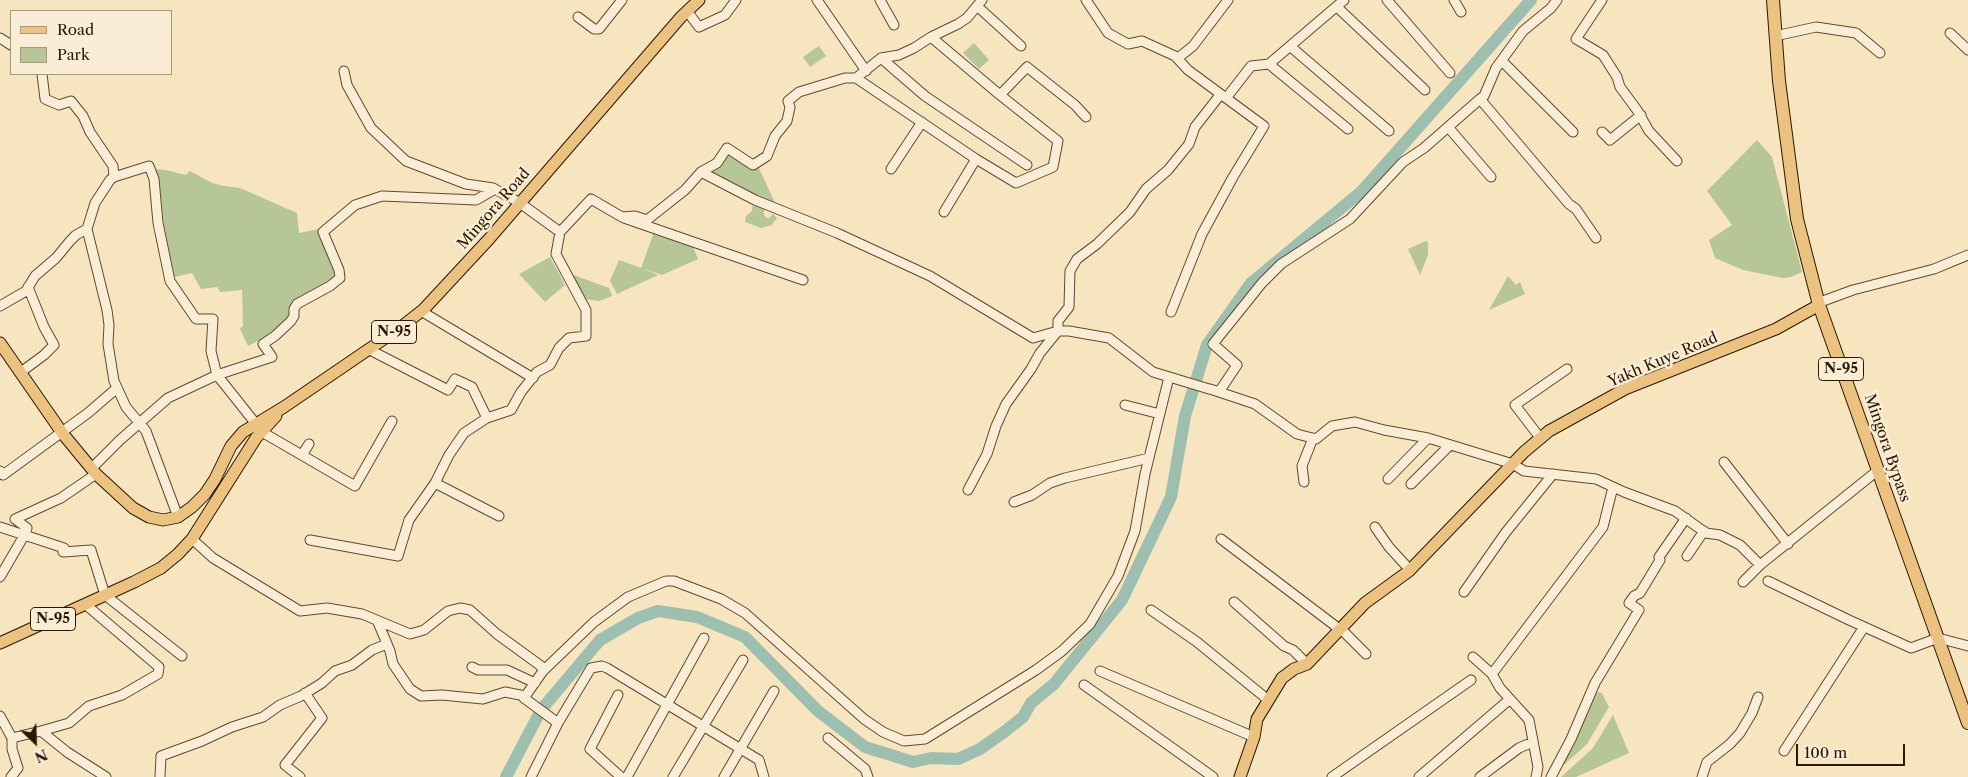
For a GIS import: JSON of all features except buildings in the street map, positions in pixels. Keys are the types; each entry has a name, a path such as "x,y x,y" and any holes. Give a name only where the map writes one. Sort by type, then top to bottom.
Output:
{"highway":[{"name":"Mingora Bypass","path":"1773,0 1778,80 1797,219 1819,305 1968,723"}],"main road":[{"name":"Mingora Road","path":"259,428 284,407 400,328 421,311 474,256 687,11 699,0"},
{"name":"Yakh Kuye Road","path":"1240,777 1254,737 1257,719 1282,678 1294,669 1307,664 1365,604 1410,570 1524,452 1549,431 1625,389 1776,329 1819,305"},
{"path":"1,347 21,372 61,432 94,471 133,508 149,517 163,520 178,516 192,507 205,494 215,479 231,446 243,432 259,428"},
{"name":"N-95","path":"0,643 161,568 178,554 192,539 259,428"}],"street":[{"path":"578,17 594,29 599,30 622,0"},
{"path":"687,11 699,27 725,15 736,0"},
{"path":"817,0 866,71"},
{"path":"880,0 894,25"},
{"path":"1086,0 1108,33 1128,44 1142,41 1178,58 1188,70 1264,126 1235,173 1202,234 1170,312"},
{"path":"1178,58 1193,46 1228,0"},
{"path":"1227,97 1251,66 1269,64 1344,0"},
{"path":"1387,0 1450,73"},
{"path":"1454,0 1461,12"},
{"path":"1213,390 1237,365 1213,344 1262,283 1281,264 1350,219 1402,162 1424,148 1484,96 1502,60 1523,31 1551,8 1557,0"},
{"path":"1602,0 1576,39 1603,55 1617,77 1620,87 1641,115 1649,131 1677,161"},
{"path":"856,78 881,58 899,55 914,48 931,36 958,24 980,3 1021,46"},
{"path":"1337,7 1425,90"},
{"path":"1775,36 1816,27 1856,33 1880,53"},
{"path":"1950,34 1968,50"},
{"path":"622,217 635,216 647,220 685,190 701,172 718,162 727,148 753,165 767,156 775,136 787,121 790,107 788,101 799,92 845,78 856,78 976,159 1016,183 1052,166 1058,141 1000,95 931,36"},
{"path":"1291,47 1389,131"},
{"path":"881,58 925,96 1027,165"},
{"path":"1502,60 1574,132"},
{"path":"1269,64 1348,129"},
{"path":"1000,95 1027,67 1075,105 1086,117"},
{"path":"344,71 347,85 371,128 406,161 466,184 495,189 520,203 560,232"},
{"path":"42,75 45,99 59,105 71,101 83,116 90,132 113,166 114,177"},
{"path":"968,490 987,454 996,426 1006,404 1040,353 1058,331 1058,321 1069,307 1070,271 1077,258 1097,244 1130,212 1146,189 1168,170 1189,144 1195,127 1220,95 1227,97"},
{"path":"1480,99 1569,204 1576,209 1596,238"},
{"path":"1602,132 1610,140 1641,115"},
{"path":"891,169 922,122"},
{"path":"1448,127 1491,177"},
{"path":"944,212 976,159"},
{"path":"178,516 146,431 126,407 114,381 108,344 108,310 87,229 95,203 114,177 149,166 154,179 158,223 170,281 196,319 213,319 211,351 217,375 259,428 355,486 392,421"},
{"path":"701,172 754,200 837,234 930,276 1033,338 1058,331 1109,338 1153,372 1256,404 1297,434 1312,438 1316,439 1332,426 1355,422 1384,430 1428,438 1449,446 1513,464 1524,471 1584,476 1596,479 1675,510 1704,531 1720,535 1740,545 1760,565"},
{"path":"0,577 27,528 15,519 61,498 94,471 120,440 168,398 217,375 272,357 263,344 275,336 290,321 294,316 294,309 297,304 330,286 340,278 339,270 323,232 355,205 382,196 476,200 495,189"},
{"path":"310,540 398,556 409,520 435,483 464,433 487,418 511,410 532,378 537,372 550,365 559,348 569,338 586,336 586,310 556,254 560,232 591,199 622,217 652,229 803,280"},
{"path":"0,306 26,291 35,276 56,258 76,235 87,229"},
{"path":"1819,305 1823,301 1853,290 1934,269 1968,255"},
{"path":"21,372 54,345 44,327 28,288"},
{"path":"421,311 532,378"},
{"path":"368,349 448,390 455,379 472,387 487,418"},
{"path":"1541,439 1515,405 1567,369"},
{"path":"527,698 543,671 594,622 628,597 666,581 674,581 721,599 745,612 864,719 883,732 904,741 926,739 1036,670 1062,651 1090,624 1107,598 1135,531 1149,458 1172,377"},
{"path":"0,471 3,475 117,388"},
{"path":"1125,405 1160,414"},
{"path":"1304,482 1302,466 1312,438"},
{"path":"1388,479 1428,438"},
{"path":"302,455 309,444"},
{"path":"1411,484 1449,446"},
{"path":"1014,502 1032,495 1050,483 1065,478 1149,458"},
{"path":"1724,462 1788,544"},
{"path":"1743,582 1760,565 1877,471"},
{"path":"1464,592 1506,532 1553,474"},
{"path":"435,483 499,516"},
{"path":"1492,674 1604,527 1613,487"},
{"path":"1551,777 1571,739 1595,683 1639,610 1629,603 1634,596 1640,593 1660,557 1686,518"},
{"path":"0,528 25,534 64,548 63,552 91,550 105,595 182,656"},
{"path":"1375,528 1410,570"},
{"path":"1687,556 1704,531"},
{"path":"192,539 213,558 300,611 327,608 362,614 410,634 424,630 448,611 460,608 470,610 497,634 541,666 543,671"},
{"path":"1222,539 1340,628 1366,654"},
{"path":"1768,581 1911,648 1938,638 1968,646"},
{"path":"1234,602 1284,646 1293,650 1307,664"},
{"path":"12,738 41,732 69,723 89,706 122,695 158,674 159,667 85,604"},
{"path":"1151,610 1197,642 1268,700"},
{"path":"377,620 393,664 410,689 421,696 442,695 483,699 505,692 527,698 556,721"},
{"path":"1784,751 1864,627"},
{"path":"627,777 704,638"},
{"path":"160,777 161,756 202,741 232,727 263,717 305,693 335,671 352,665 372,650 387,644"},
{"path":"1473,657 1492,674 1500,688 1529,720 1538,767 1536,777"},
{"path":"673,777 743,660"},
{"path":"472,667 478,670 507,670 535,683"},
{"path":"531,777 556,721 591,668 607,668 759,760 764,777"},
{"path":"1100,671 1254,737"},
{"path":"1332,777 1471,680"},
{"path":"1084,686 1213,777"},
{"path":"724,777 774,691"},
{"path":"300,777 285,765 322,718 305,693"},
{"path":"618,695 590,749 621,777"},
{"path":"1702,777 1707,762 1730,744 1740,733 1752,713 1758,696"},
{"path":"1419,777 1510,699"},
{"path":"0,716 12,738 12,749 18,768 11,777"},
{"path":"41,732 67,752 106,777"},
{"path":"828,738 865,769 868,777"},
{"path":"1480,777 1519,748 1533,742"}],"green space":[{"path":"974,43 989,60 979,69 963,53"},
{"path":"819,46 826,56 810,67 803,57"},
{"path":"1757,140 1772,157 1802,272 1791,277 1783,278 1743,270 1715,258 1709,240 1732,225 1707,191"},
{"path":"727,153 758,166 776,205 706,173"},
{"path":"153,169 186,175 190,171 212,183 240,188 297,213 299,233 320,229 337,274 292,306 290,316 272,334 248,346 240,329 243,326 242,290 220,292 217,287 201,289 192,273 174,277 168,262 161,200"},
{"path":"753,203 764,209 764,215 768,219 773,214 777,218 772,225 761,228 745,222 746,216 752,211"},
{"path":"651,232 692,244 698,259 662,275 641,268 653,235"},
{"path":"1426,241 1428,242 1428,255 1420,275 1408,249"},
{"path":"550,257 565,285 545,302 519,274"},
{"path":"619,260 658,275 617,294 610,281"},
{"path":"571,274 609,288 612,296 599,301 585,299"},
{"path":"1508,276 1516,285 1520,282 1525,294 1489,310"},
{"path":"1597,692 1602,693 1609,707 1587,744 1554,774"},
{"path":"1613,715 1629,753 1576,777 1561,777 1593,748"}],"waterway":[{"path":"506,777 541,710 600,640 638,618 658,611 697,617 745,637 818,711 865,747 913,762 931,758 958,759 980,749 1004,732 1023,717 1031,703 1054,684 1122,600 1171,497 1185,416 1207,345 1251,283 1362,191 1531,0"}]}
